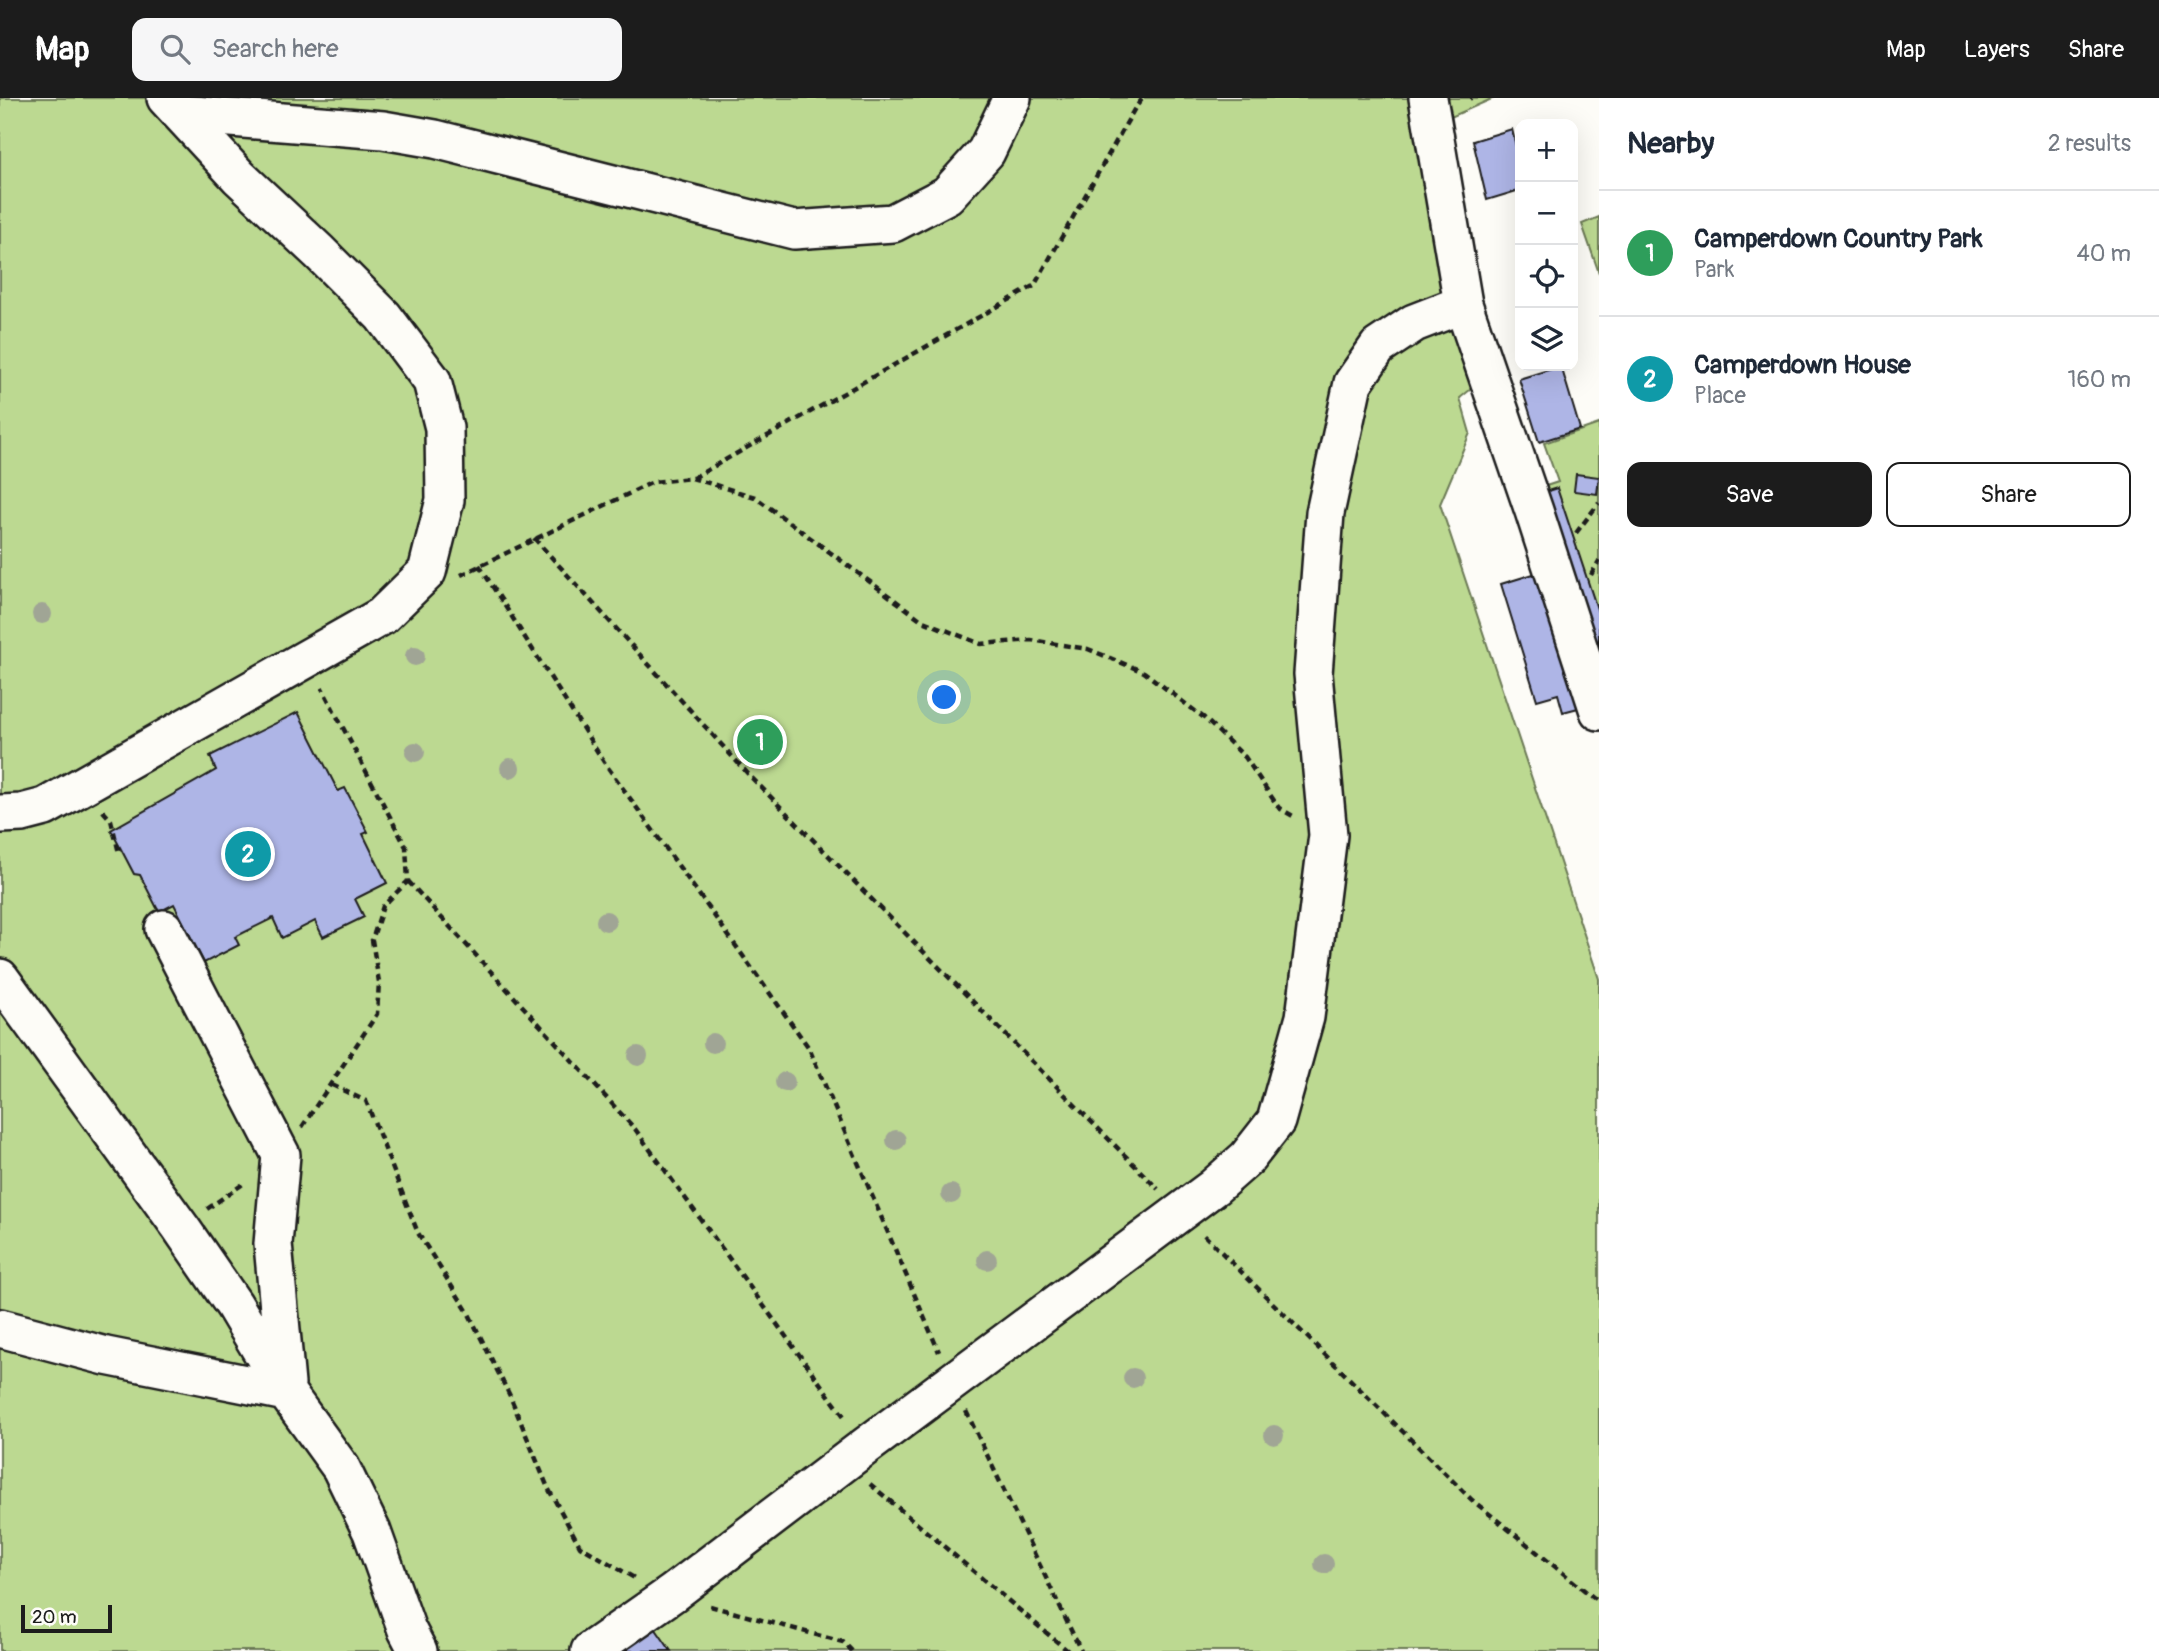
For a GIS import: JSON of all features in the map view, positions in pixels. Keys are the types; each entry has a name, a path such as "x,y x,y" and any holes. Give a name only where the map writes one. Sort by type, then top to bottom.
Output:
{"lane":[{"path":"173,106 383,130 435,139 794,230 893,223 947,195 986,152 1012,98"},
{"path":"1429,98 1463,304 1599,711"},
{"path":"0,814 22,813 45,807 307,659 382,616 428,572 445,500 444,428 432,381 383,316 239,177 173,106"},
{"path":"590,1651 673,1593 1181,1212 1247,1158 1276,1121 1305,1017 1328,835 1313,674 1325,513 1353,383 1378,347 1414,323 1463,304"},
{"path":"164,929 281,1155 273,1244 286,1392"},
{"path":"0,978 181,1228 234,1305 286,1392 341,1468 372,1532 407,1630 418,1651"},
{"path":"0,1328 106,1356 286,1392"}],"path":[{"path":"692,478 1034,286 1143,98"},
{"path":"455,578 653,482 692,478 755,497 923,621 981,644 1031,640 1088,649 1144,672 1203,717 1245,757 1279,808 1328,835"},
{"path":"1573,536 1599,503"},
{"path":"534,538 749,775 1181,1212 1472,1500 1599,1602"},
{"path":"1588,581 1599,561"},
{"path":"479,565 604,762 809,1048 952,1382 1081,1651"},
{"path":"307,659 406,847 408,881 635,1129 866,1446 864,1479 1068,1651"},
{"path":"83,785 111,820 119,853"},
{"path":"181,1228 281,1155 332,1085 377,1014 379,982 372,940 383,906 408,881"},
{"path":"332,1085 366,1101 418,1233 468,1311 510,1396 548,1488 580,1546 627,1576 724,1612 843,1642 852,1651"}],"green space":[{"path":"0,98 1494,98 1446,119 1487,323 1487,376 1460,398 1470,433 1440,504 1599,979 1599,1651 0,1651"},
{"path":"1599,217 1599,273 1582,224"},
{"path":"1599,424 1599,689 1534,490 1558,482 1544,443"}],"building":[{"path":"1512,129 1515,142 1515,192 1487,200 1473,141"},
{"path":"1545,371 1563,371 1580,429 1539,442 1519,379"},
{"path":"1576,474 1599,477 1597,494 1574,491"},
{"path":"1557,488 1599,615 1599,676 1538,494"},
{"path":"1540,572 1582,707 1563,712 1558,694 1537,700 1501,584"},
{"path":"298,712 338,791 345,788 368,832 363,834 387,883 355,899 364,917 323,937 315,921 282,938 273,918 235,937 239,945 204,963 174,904 159,912 140,875 134,874 111,830 216,770 210,756"},
{"path":"653,1625 671,1651 614,1651"}],"place":[{"name":"Camperdown Country Park","path":"760,742"},
{"name":"Camperdown House","path":"248,854"}]}
